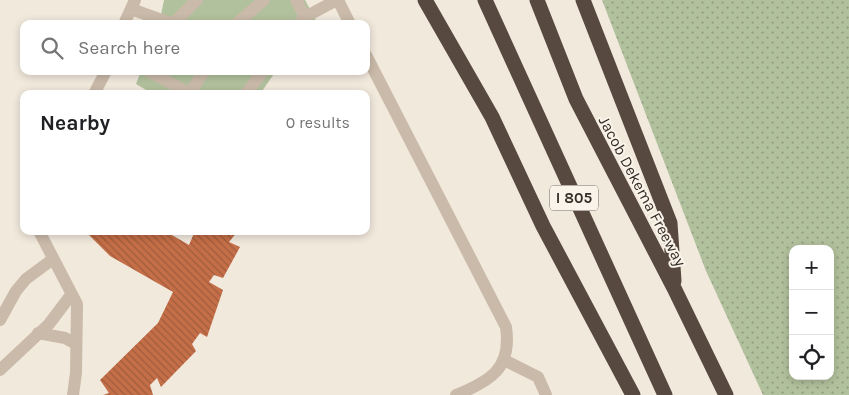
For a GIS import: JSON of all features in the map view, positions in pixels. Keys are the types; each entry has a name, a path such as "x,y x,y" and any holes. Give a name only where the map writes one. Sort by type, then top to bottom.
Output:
{"highway":[{"path":"425,0 492,117 543,226 633,395"},
{"path":"476,0 490,14"},
{"name":"I 805","path":"485,0 664,395"},
{"name":"Jacob Dekema Freeway","path":"537,0 576,99 674,288 726,395"},
{"path":"583,0 670,223 674,288"}],"lane":[{"path":"177,20 197,0"},
{"path":"241,20 264,0"},
{"path":"296,0 302,20 338,0 348,20"},
{"path":"126,20 133,5 165,20"},
{"path":"370,63 506,326 508,342 504,360 495,374 485,383 456,395"},
{"path":"96,90 104,75"},
{"path":"155,75 183,90"},
{"path":"192,90 202,75"},
{"path":"249,90 260,75"},
{"path":"41,235 77,304 73,395"},
{"path":"0,320 16,291 26,279 53,259"},
{"path":"0,370 59,312 71,295"},
{"path":"38,333 65,338 76,344"},
{"path":"504,360 538,377 546,395"}],"green space":[{"path":"164,0 305,0 316,20 160,20"},
{"path":"602,0 849,0 849,395 763,395 706,271"},
{"path":"139,75 273,75 263,90 146,90 136,84"}],"building":[{"path":"89,235 172,235 189,245 193,235 235,235 229,242 240,247 223,278 214,275 209,282 223,290 207,337 200,333 192,344 196,351 161,387 157,378 150,385 153,395 103,395 109,393 100,380 158,323 173,292 110,256"}]}
